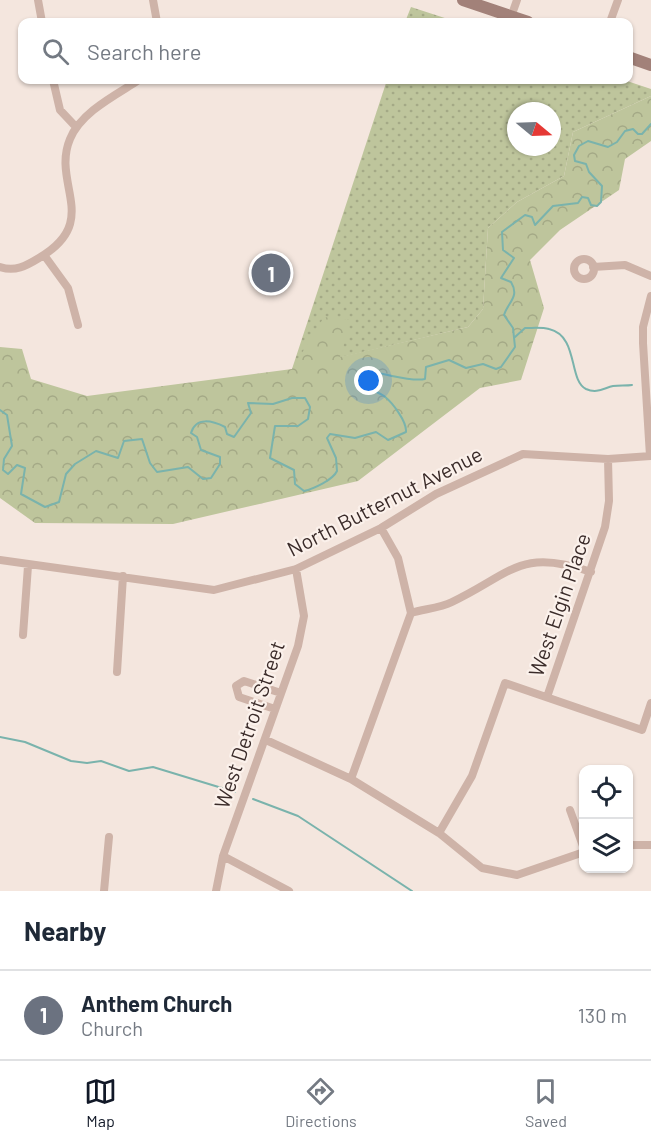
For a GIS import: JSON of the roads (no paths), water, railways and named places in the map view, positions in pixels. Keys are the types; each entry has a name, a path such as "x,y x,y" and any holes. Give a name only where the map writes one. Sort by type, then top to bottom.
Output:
{"main road":[{"path":"463,0 514,18"},
{"path":"633,59 651,65"}],"street":[{"path":"38,0 41,18"},
{"path":"153,0 156,18"},
{"path":"511,17 517,0"},
{"path":"611,18 618,0"},
{"path":"53,84 60,110 76,127"},
{"path":"0,267 17,269 44,255 62,239 71,221 72,199 65,156 76,127 89,114 133,84"},
{"path":"44,255 68,288 78,325"},
{"path":"593,267 625,265 651,276"},
{"path":"651,296 643,327 651,456"},
{"name":"North Butternut Avenue","path":"0,560 28,566 123,576 214,590 296,569 381,528 436,494 523,454 608,459 651,456"},
{"name":"West Elgin Place","path":"439,833 472,776 505,683 547,697 591,572 607,518 608,459"},
{"path":"351,779 411,612 398,558 381,528"},
{"path":"411,612 450,603 515,567 551,561 591,572"},
{"path":"23,635 28,566"},
{"name":"West Detroit Street","path":"216,891 223,856 298,646 304,616 296,569"},
{"path":"117,672 123,576"},
{"path":"275,709 239,697 236,686 244,681 280,693"},
{"path":"547,697 642,730 651,703"},
{"path":"266,740 351,779 439,833 483,868 517,875 579,852"},
{"path":"570,810 579,836"},
{"path":"104,891 109,837"},
{"path":"633,845 651,845"},
{"path":"223,856 289,891"}],"waterway":[{"path":"0,410 7,415 12,446 4,459 3,470 8,474 17,465 25,468 21,494 45,507 59,502 66,474 75,464 96,451 118,458 124,441 142,439 150,463 157,472 188,467 203,479 211,478 220,464 220,457 201,450 197,437 191,433 197,424 205,421 215,423 225,427 227,434 234,437 251,413 248,403 273,404 292,398 305,398 310,407 308,419 298,426 275,426 270,458 294,470 295,484 304,491 317,486 327,481 337,471 336,458 327,438 330,434 355,438 376,432 388,440 406,432 402,418 395,408 384,396 366,386 362,374 375,373 417,380 425,379 426,367 449,360 466,368 483,364 496,369 501,367 515,347 513,328 504,315 514,296 513,287 511,282 501,278 514,258 503,250 502,232 525,215 532,217 535,225 553,206 578,203 582,197 588,198 591,205 597,206 601,202 602,186 589,172 586,164 575,161 574,155 579,146 588,141 608,147 617,142 625,131 633,129 638,134 642,134 651,124"},
{"path":"515,337 525,328 546,328 558,333 565,340 577,377 586,389 597,391 613,386 632,385"},
{"path":"0,737 25,742 71,761 87,763 101,761 129,771 153,767 235,792"},
{"path":"253,799 298,816 412,891"}],"place":[{"name":"Anthem Church","path":"271,273"}]}
